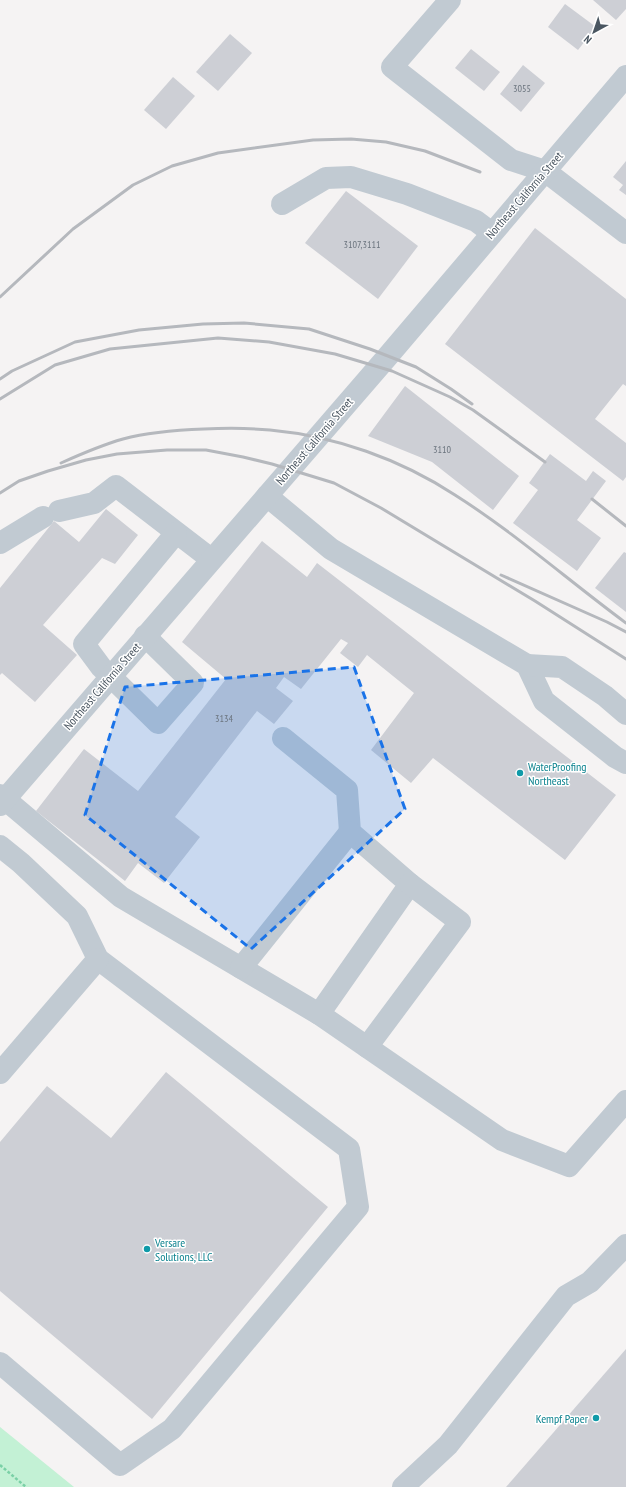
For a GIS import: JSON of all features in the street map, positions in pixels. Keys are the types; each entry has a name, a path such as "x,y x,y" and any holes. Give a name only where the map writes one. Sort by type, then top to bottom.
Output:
{"street":[{"path":"450,0 392,67 511,160 545,171 626,232"},
{"name":"Northeast California Street","path":"2,799 211,560 626,76"},
{"path":"282,204 326,178 351,177 406,194 476,221 492,233"},
{"path":"0,543 51,514 94,503 116,486 211,560"},
{"path":"266,496 332,549 527,665 562,667 605,696 626,714"},
{"path":"145,636 193,683 158,723 101,667 84,644 176,533"},
{"path":"527,665 544,701 615,757 626,763"},
{"path":"241,968 350,832 347,790 284,738"},
{"path":"2,799 121,897 319,1014 502,1140 569,1166 626,1101"},
{"path":"350,832 410,884 460,922 367,1046"},
{"path":"0,846 21,863 77,916 98,958 349,1149 358,1207 172,1429 120,1465 0,1363"},
{"path":"319,1014 410,884"},
{"path":"0,1073 98,958"},
{"path":"403,1487 448,1444 566,1296 590,1282 626,1245"}],"path":[{"path":"0,1465 26,1487"}],"highlighted area":[{"path":"354,667 405,809 251,949 85,815 125,687"}],"green space":[{"path":"0,1427 74,1487 0,1487"}],"building":[{"path":"593,0 626,0 626,9 616,20"},
{"path":"565,4 596,27 578,50 548,27"},
{"path":"230,34 252,53 218,91 196,72"},
{"path":"471,49 500,72 484,91 455,68"},
{"path":"523,65 545,83 521,112 500,94"},
{"path":"173,77 195,96 166,129 144,110"},
{"path":"626,161 626,195 619,190 623,185 613,177"},
{"path":"346,191 418,246 378,299 305,243"},
{"path":"535,228 626,299 626,386 623,384 595,419 626,443 626,477 623,481 445,344"},
{"path":"405,386 519,476 493,510 432,462 368,436"},
{"path":"550,454 586,481 593,471 606,481 577,520 601,538 577,571 513,523 538,490 529,483"},
{"path":"106,509 138,535 115,564 102,558 43,625 77,655 35,702 2,673 0,675 0,588 54,521 79,542"},
{"path":"262,541 307,577 317,563 616,795 565,860 433,758 411,783 371,750 414,693 367,655 358,667 340,653 348,643 341,639 301,689 284,677 276,688 293,701 274,724 257,711 175,817 200,837 164,883 138,863 125,881 36,811 84,749 138,791 226,679 182,642"},
{"path":"624,552 626,553 626,612 595,588"},
{"name":"Versare Solutions, LLC","path":"166,1072 328,1207 152,1419 0,1291 0,1142 47,1086 111,1138"},
{"name":"Kempf Paper","path":"626,1349 626,1487 506,1487"}],"railway":[{"path":"0,297 73,229 133,185 172,166 218,153 313,140 351,139 386,142 425,151 480,172"},
{"path":"0,379 12,371 75,342 139,330 203,324 244,323 309,329 370,349 416,367 472,404"},
{"path":"0,399 55,365 110,349 218,338 269,342 335,354 392,371 450,397 473,410 545,462"},
{"path":"61,463 123,439 153,433 184,430 228,428 270,430 294,433 343,444 366,451 412,470 455,495 499,525 626,623"},
{"path":"0,493 19,481 48,471 86,460 117,454 167,450 206,450 272,464 334,483 381,508 535,601 626,659"},
{"path":"592,499 626,526"},
{"path":"501,575 607,622 626,632"}],"place":[{"name":"WaterProofing Northeast","path":"520,773"},
{"name":"Versare Solutions, LLC","path":"147,1249"},
{"name":"Kempf Paper","path":"596,1418"}]}
